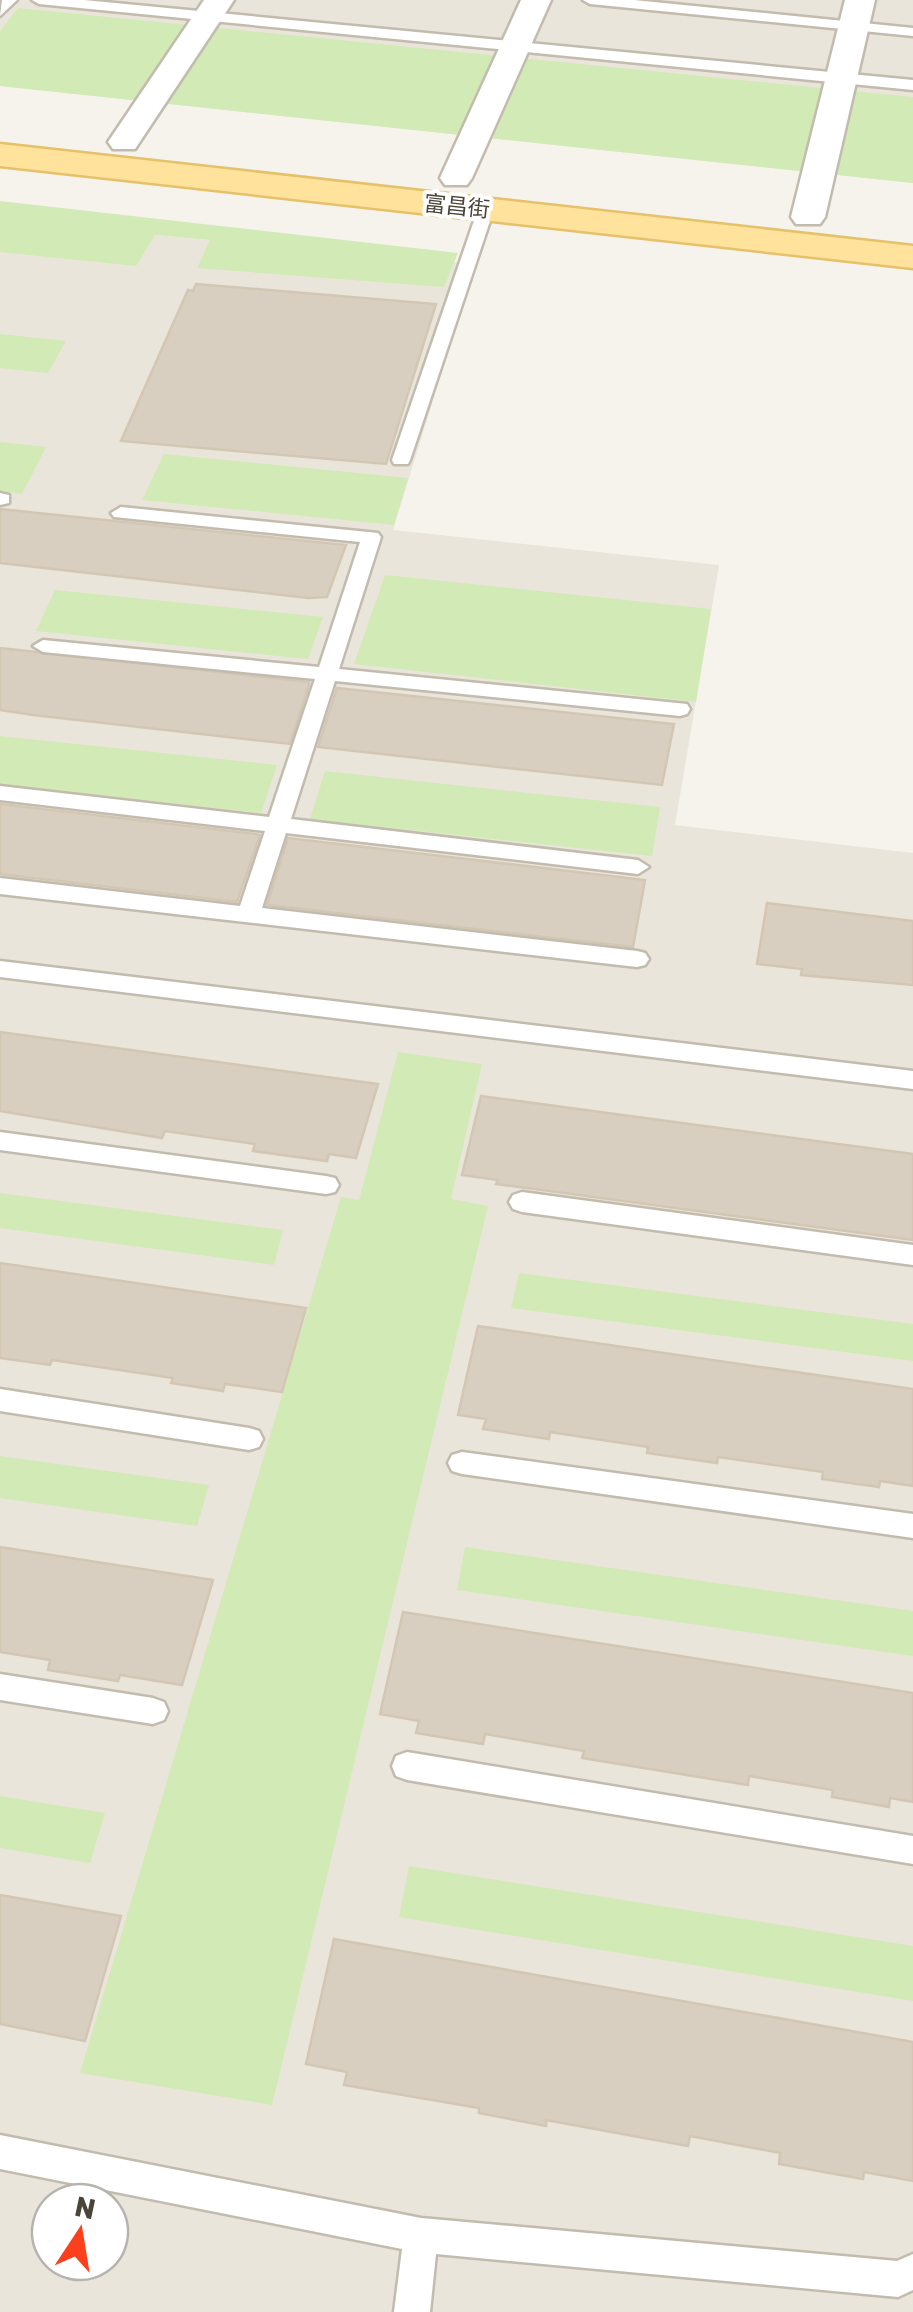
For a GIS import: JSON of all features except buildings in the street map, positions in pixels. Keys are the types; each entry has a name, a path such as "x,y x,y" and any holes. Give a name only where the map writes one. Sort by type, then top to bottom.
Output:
{"main road":[{"name":"富昌街","path":"0,128 913,228"},
{"name":"富昌街","path":"0,154 913,256"}],"street":[{"path":"456,178 536,0"},
{"path":"124,142 213,8"},
{"path":"808,216 857,13"}],"lane":[{"path":"0,12 10,0"},
{"path":"39,0 213,8 515,47 913,85"},
{"path":"590,0 857,13 913,32"},
{"path":"401,460 486,209"},
{"path":"121,513 372,537 249,914"},
{"path":"43,646 680,710"},
{"path":"0,794 638,867"},
{"path":"0,886 637,959"},
{"path":"0,969 913,1080"},
{"path":"0,1141 326,1185"},
{"path":"522,1202 913,1255"},
{"path":"0,1400 248,1439"},
{"path":"462,1462 913,1526"},
{"path":"0,1687 153,1711"},
{"path":"407,1766 913,1850"},
{"path":"0,2152 421,2235 898,2279 913,2272"},
{"path":"412,2312 421,2235"}],"shaded area":[{"path":"0,0 913,0 913,183 0,86"},
{"path":"0,221 475,264 393,530 719,565 675,825 913,853 913,2312 0,2312"}],"green space":[{"path":"18,8 913,97 913,183 0,86 0,31"},
{"path":"0,201 458,253 444,287 197,268 210,240 155,235 136,266 0,252"},
{"path":"0,334 66,341 48,373 0,368"},
{"path":"0,442 46,447 22,494 0,491"},
{"path":"164,454 408,478 394,525 142,500"},
{"path":"385,575 711,609 696,702 354,664"},
{"path":"55,590 323,617 308,659 36,631"},
{"path":"0,736 277,765 261,813 0,784"},
{"path":"325,771 660,807 652,856 310,819"},
{"path":"398,1052 482,1064 451,1199 488,1206 272,2105 80,2073 341,1197 359,1200"},
{"path":"0,1193 283,1230 274,1265 0,1228"},
{"path":"519,1273 913,1324 913,1361 511,1308"},
{"path":"0,1456 209,1485 197,1526 0,1498"},
{"path":"465,1547 913,1611 913,1656 457,1590"},
{"path":"0,1796 105,1813 90,1863 0,1848"},
{"path":"409,1866 913,1946 913,2001 399,1917"}]}
